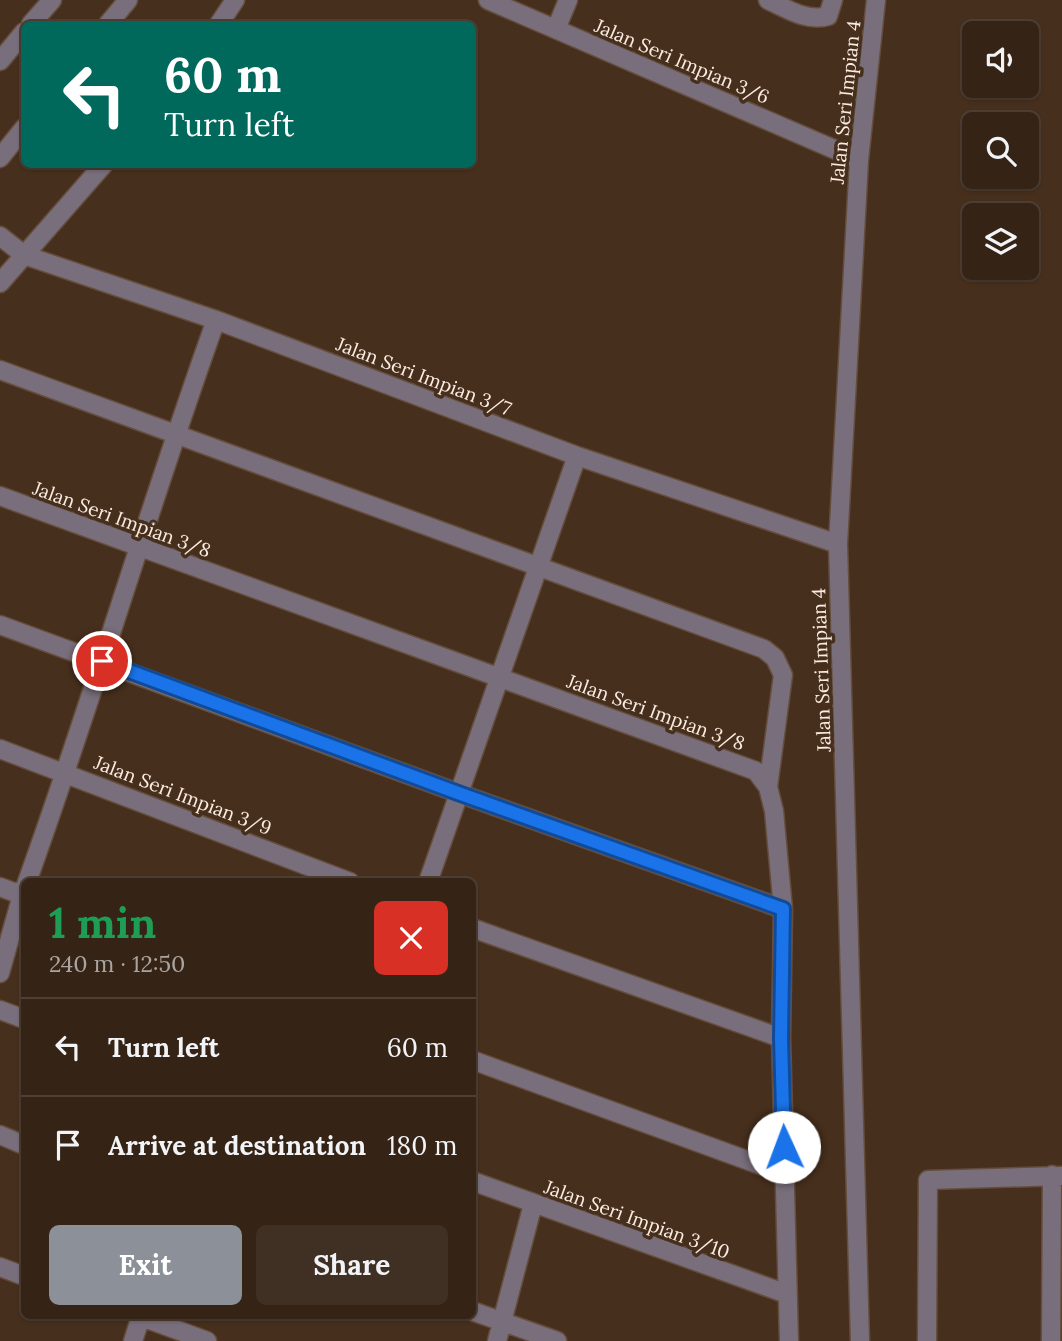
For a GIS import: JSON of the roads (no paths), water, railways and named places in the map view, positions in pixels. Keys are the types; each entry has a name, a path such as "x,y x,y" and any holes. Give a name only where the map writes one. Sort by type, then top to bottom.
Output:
{"street":[{"path":"34,21 52,0"},
{"path":"110,21 128,0"},
{"path":"221,21 235,0"},
{"name":"Jalan Seri Impian 3/6","path":"488,0 859,160"},
{"path":"556,29 568,0"},
{"path":"768,0 809,18 819,19 828,16 833,0"},
{"name":"Jalan Seri Impian 4","path":"860,1341 838,544 859,160 876,0"},
{"path":"0,61 21,36"},
{"path":"0,158 21,132"},
{"path":"0,283 100,168"},
{"name":"Jalan Seri Impian 3/7","path":"0,236 24,255 216,320 578,456 838,544"},
{"path":"28,878 66,773 174,435 216,320"},
{"path":"0,370 764,649 775,658 783,675 768,787 774,811 783,909 781,1038 789,1341"},
{"path":"429,878 578,456"},
{"name":"Jalan Seri Impian 3/8","path":"0,496 756,771 768,787"},
{"path":"0,625 783,909"},
{"name":"Jalan Seri Impian 3/9","path":"0,749 340,878"},
{"path":"0,887 21,890"},
{"path":"0,973 21,900"},
{"path":"476,929 781,1038"},
{"path":"0,1010 21,1018"},
{"path":"476,1061 785,1174"},
{"path":"0,1135 21,1143"},
{"path":"928,1341 928,1180 1057,1175 1051,1341"},
{"name":"Jalan Seri Impian 3/10","path":"476,1183 787,1294"},
{"path":"497,1341 533,1204"},
{"path":"0,1267 21,1275"},
{"path":"476,1312 557,1341"},
{"path":"133,1341 139,1319"},
{"path":"148,1319 207,1341"}]}
